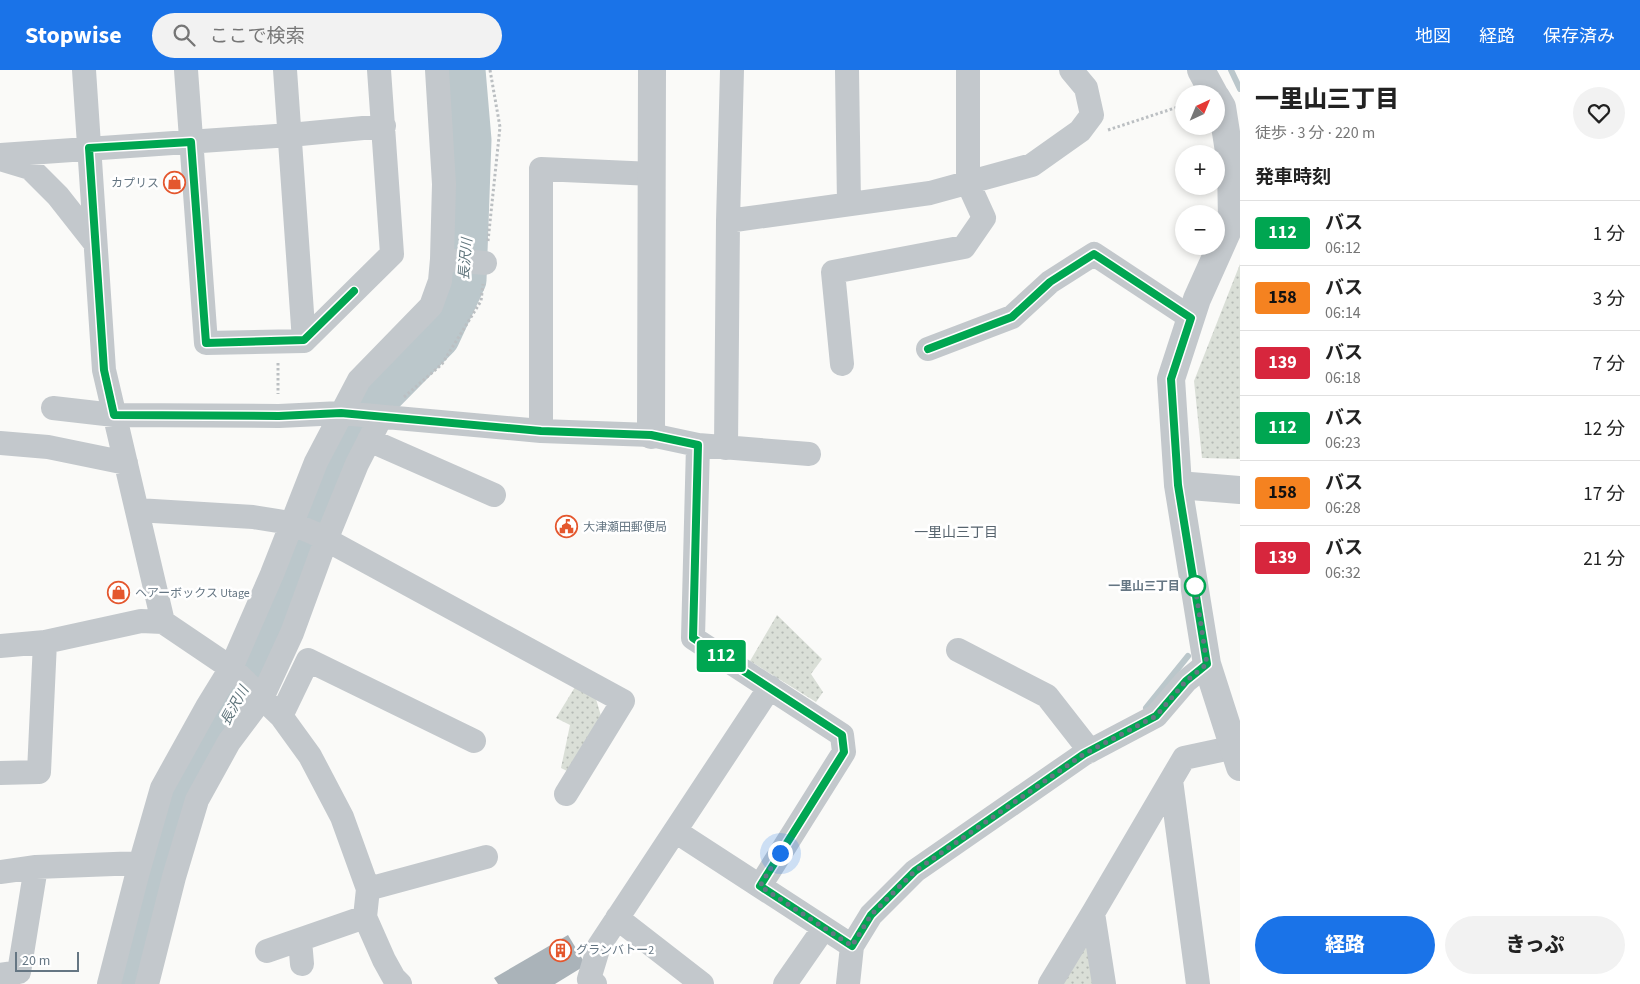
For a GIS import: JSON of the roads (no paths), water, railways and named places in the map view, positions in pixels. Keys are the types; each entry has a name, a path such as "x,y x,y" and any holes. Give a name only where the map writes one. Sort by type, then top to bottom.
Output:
{"street":[{"path":"84,70 104,370 163,622"},
{"path":"186,70 206,343 304,340 392,254 380,70"},
{"path":"285,70 304,340"},
{"path":"109,984 140,863 162,788 207,707 232,668 272,574 290,523 316,462 359,380 431,306 440,281 443,259 444,184 438,70"},
{"path":"651,435 652,70"},
{"path":"726,448 728,221 732,70"},
{"path":"847,70 849,204"},
{"path":"842,364 833,272 964,247 984,218 968,183 968,70"},
{"path":"728,221 930,193 1032,165 1080,131 1092,115 1086,88 1071,70"},
{"path":"1201,70 1209,85"},
{"path":"0,155 290,135 384,126"},
{"path":"1050,984 1184,758 1238,753 1207,664 1178,485 1171,379 1197,299 1232,221 1230,164 1225,128"},
{"path":"0,159 30,168 58,196 96,243"},
{"path":"541,431 541,169 653,174"},
{"path":"928,349 1012,317 1050,282 1094,254 1191,318"},
{"path":"443,259 484,263"},
{"path":"53,408 114,415 279,416 341,413 541,431 651,435 698,445 809,454"},
{"path":"147,984 174,878 198,800 228,742 261,697 292,633 326,540 357,464 381,417"},
{"path":"369,440 494,495"},
{"path":"0,442 48,447 126,464"},
{"path":"698,445 693,638 842,735 844,752 760,886"},
{"path":"1178,485 1240,490"},
{"path":"136,510 253,517 290,523 326,540 623,701 566,794"},
{"path":"0,646 46,642 141,622 163,622 232,668 281,716 310,756 342,817 368,889 365,917 384,960 394,978 400,984"},
{"path":"0,773 39,772 46,642"},
{"path":"958,650 1047,696 1090,751"},
{"path":"281,716 308,660 474,741"},
{"path":"848,984 852,946 871,915 915,871 1090,751 1156,716 1186,681 1207,664"},
{"path":"595,984 589,979 599,946 770,688"},
{"path":"1171,780 1198,984"},
{"path":"675,831 852,946"},
{"path":"368,889 486,857"},
{"path":"0,872 36,867 140,863"},
{"path":"0,976 19,972 36,867"},
{"path":"1093,913 1104,984"},
{"path":"266,951 365,917"},
{"path":"617,918 702,984"},
{"path":"785,984 824,928"},
{"path":"300,940 302,964"}],"waterway":[{"name":"長沢川","path":"366,413 440,338 467,280 472,140 466,70"},
{"path":"1231,70 1240,89"},
{"name":"長沢川","path":"134,984 179,799 242,697 319,504 356,433"},
{"path":"1146,708 1188,656"}],"place":[{"name":"カプリス","path":"175,183"},
{"name":"大津瀬田郵便局","path":"567,527"},
{"name":"一里山三丁目","path":"1195,586"},
{"name":"ヘアーボックス Utage","path":"119,593"},
{"name":"グランバトー2","path":"560,950"}],"district":[{"name":"一里山三丁目","path":"956,533"}]}
